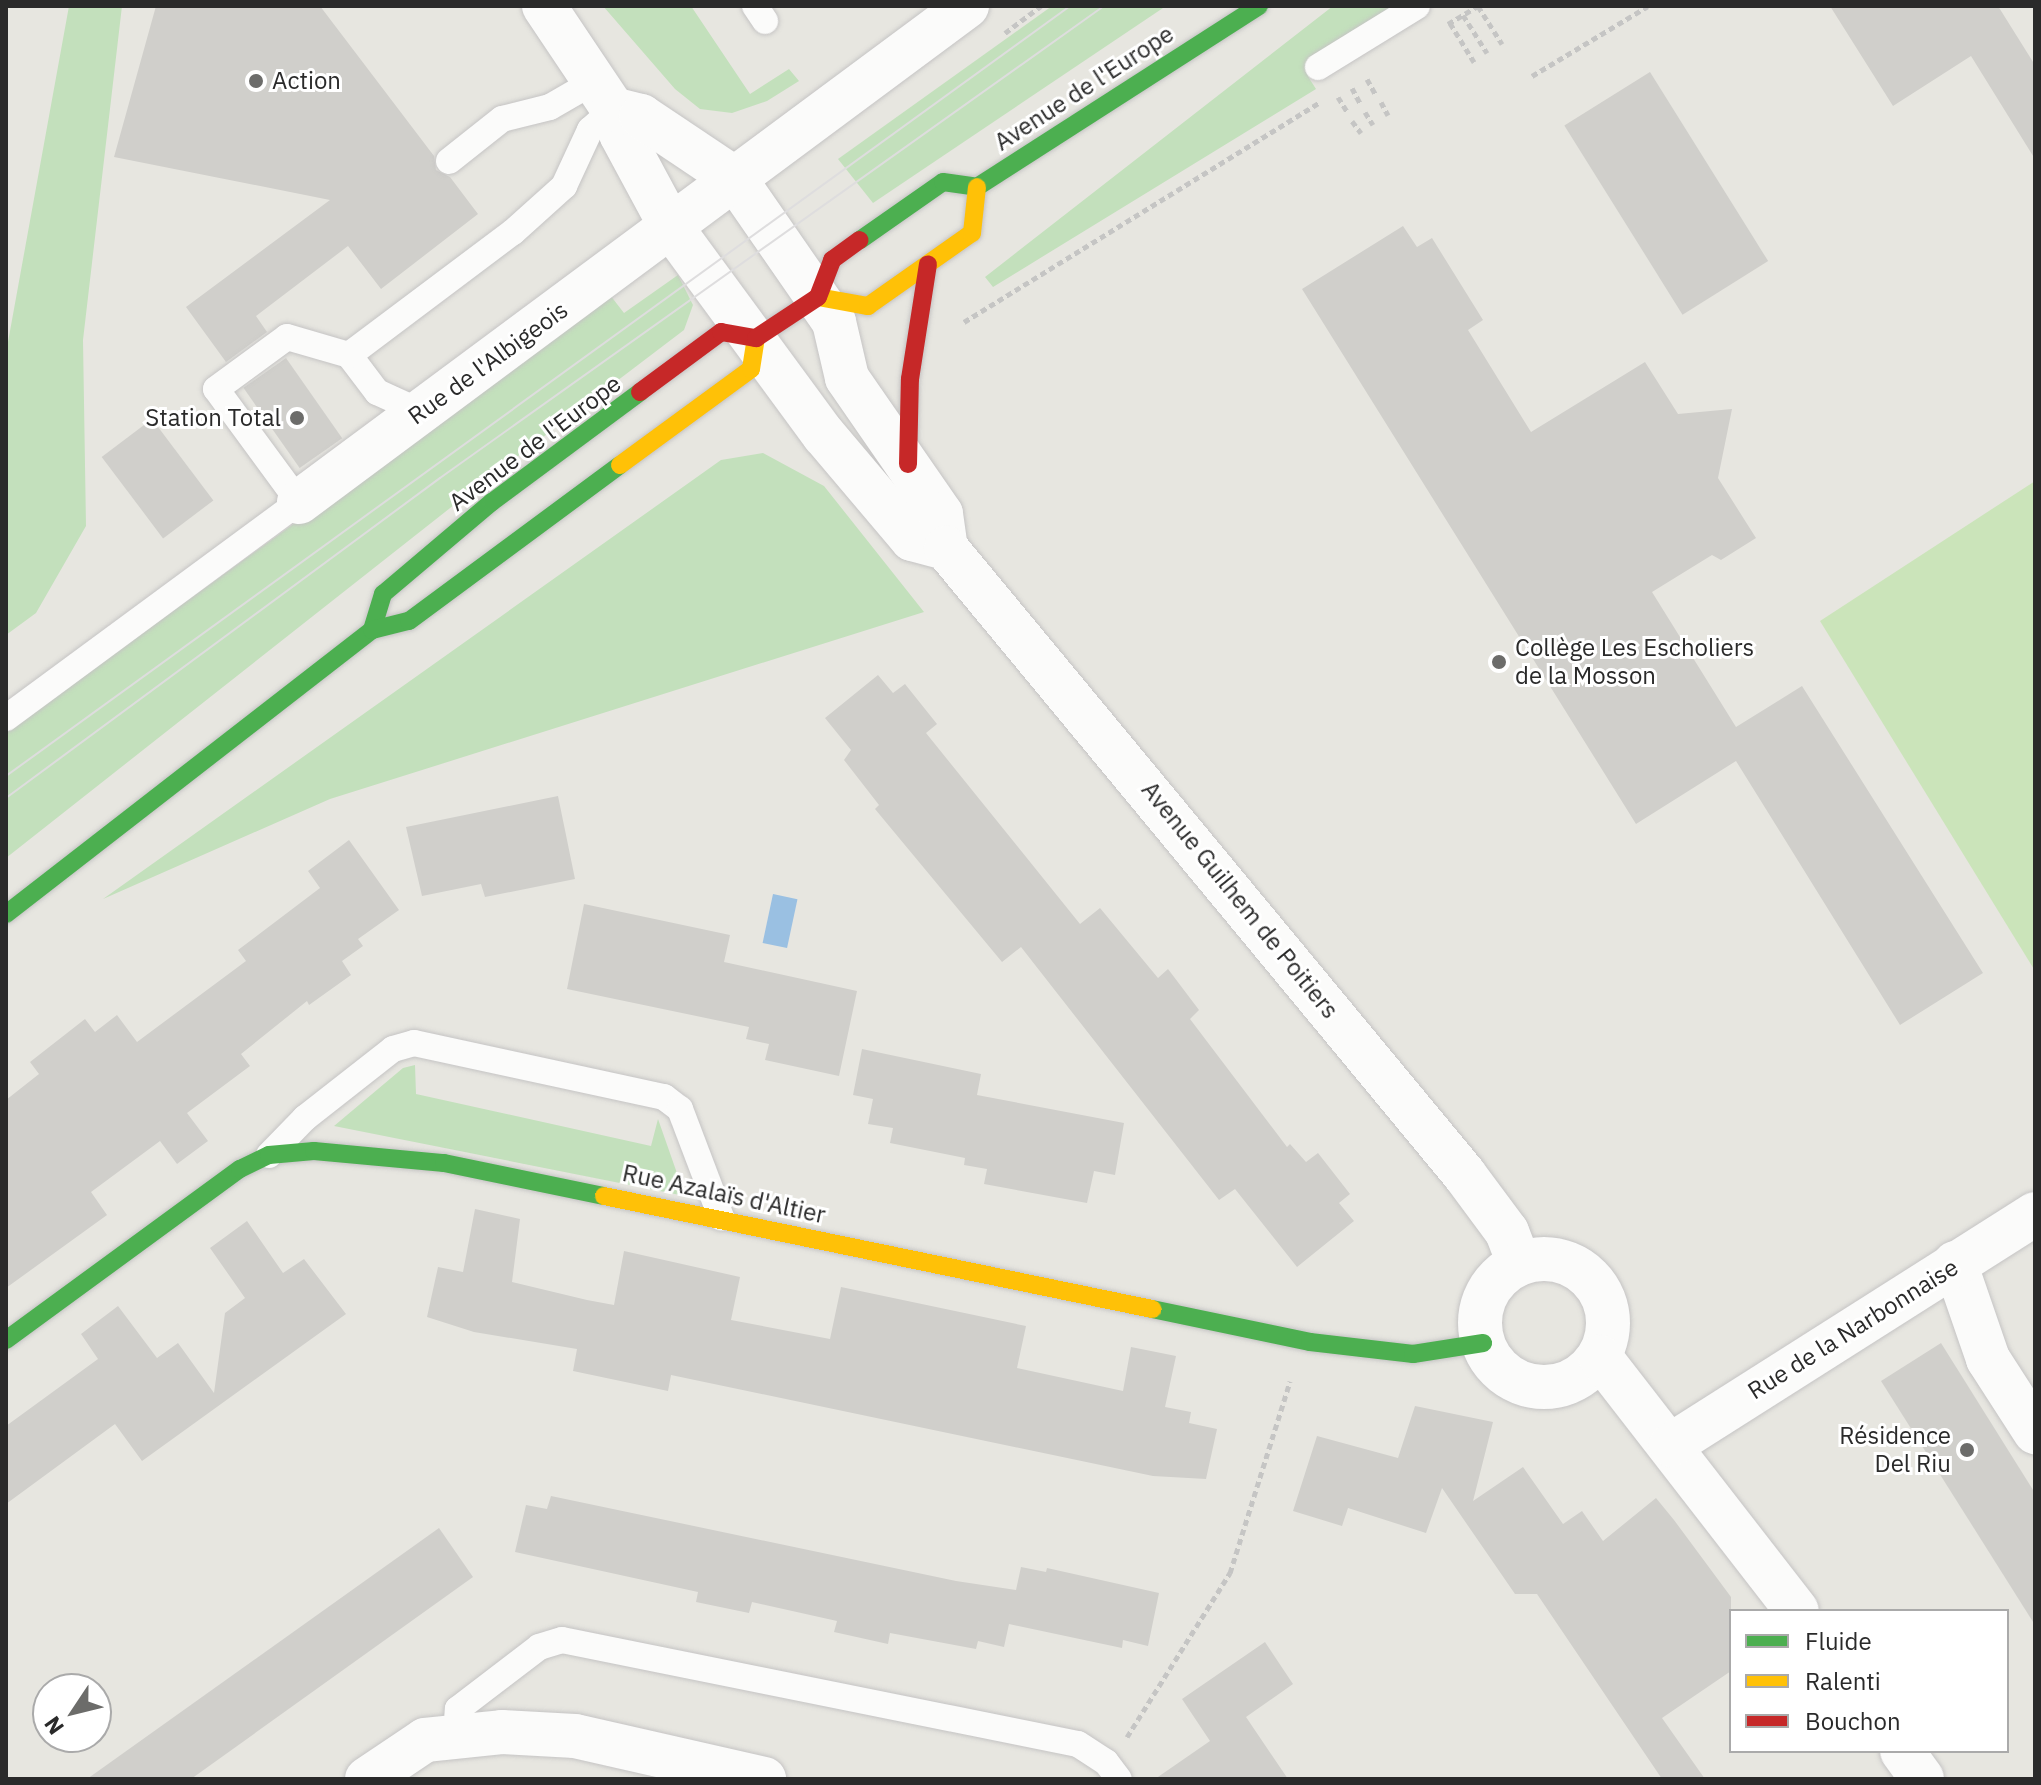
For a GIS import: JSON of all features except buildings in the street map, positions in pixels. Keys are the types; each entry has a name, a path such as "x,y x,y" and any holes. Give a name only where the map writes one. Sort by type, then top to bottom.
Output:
{"main road":[{"name":"Avenue de l'Europe","path":"977,187 1259,6"},
{"path":"6,914 372,630 409,621 751,369 756,338 818,297 832,260 943,182 977,187 972,233 868,306 818,297"},
{"path":"908,464 910,379 928,264"},
{"name":"Avenue de l'Europe","path":"372,630 383,594 492,502 721,332 756,338"},
{"name":"Rue Azalaïs d'Altier","path":"6,1340 240,1169 269,1155 355,1152 444,1163 721,1217 1310,1342 1413,1354 1483,1343"}],"street":[{"path":"544,6 604,95 621,134 671,227 756,338 824,435 912,539 946,548"},
{"name":"Rue de l'Albigeois","path":"299,502 967,6"},
{"path":"604,95 735,179"},
{"name":"Avenue Guilhem de Poitiers","path":"735,179 834,322 847,378 941,514 946,548 1197,845 1464,1174 1507,1232 1519,1264"},
{"name":"Rue de la Narbonnaise","path":"1671,1445 2035,1214"},
{"path":"1559,1261 1593,1281 1609,1318 1600,1357 1586,1373 1548,1388 1508,1376 1483,1343 1480,1324 1490,1288 1519,1264 1559,1261"},
{"path":"1955,1263 1988,1359 2035,1432"},
{"path":"1600,1357 1795,1609"},
{"path":"367,1779 425,1740 456,1735 575,1736 764,1779"},
{"path":"1903,1753 1922,1779"}],"lane":[{"path":"1318,67 1417,6"},
{"path":"449,161 502,119 604,95"},
{"path":"349,355 513,232 564,186 604,95"},
{"path":"299,502 216,389 287,337 349,355 377,392 421,412"},
{"name":"Rue de l'Albigeois","path":"6,718 299,502"},
{"path":"269,1155 305,1118 393,1049 414,1043 664,1097 680,1109 721,1217"},
{"path":"456,1735 458,1709 539,1647 562,1640 1078,1744 1113,1770"}],"path":[{"path":"1478,6 1502,44"},
{"path":"1532,76 1648,6"},
{"path":"1463,15 1487,53"},
{"path":"1450,23 1474,62"},
{"path":"919,326 959,326 1335,93 1318,67"},
{"path":"1365,75 1376,95"},
{"path":"1381,102 1388,115"},
{"path":"1343,106 1348,113"},
{"path":"1365,112 1373,125"},
{"path":"1352,121 1361,133"},
{"path":"1113,1770 1131,1732 1230,1573 1291,1378 1310,1342"}],"green space":[{"path":"69,6 122,6 83,340 86,526 36,613 6,635 6,353"},
{"path":"603,6 691,6 750,94 789,69 799,81 767,101 732,113 700,109 675,89"},
{"path":"1052,6 1166,6 873,203 838,159"},
{"path":"1333,6 1397,6 1314,57 1309,78 1316,89 993,287 985,277"},
{"path":"678,275 693,305 684,330 459,501 6,858 6,732 610,295 624,313"},
{"path":"763,453 824,486 924,612 330,799 103,899 721,460"},
{"path":"2035,481 2035,971 1820,621"},
{"path":"415,1065 416,1094 651,1146 658,1119 685,1196 334,1126 403,1068"}],"water":[{"path":"773,894 797,899 787,948 763,943"}],"tram line":[{"path":"6,776 1070,6"},
{"path":"6,798 440,478 1104,6"}],"traffic: fast":[{"path":"860,240 943,182 977,187 1259,6"},
{"path":"372,630 383,594 492,502 640,392"},
{"path":"6,914 372,630 409,621 620,465"},
{"path":"6,1340 240,1169 269,1155 314,1151 444,1163 604,1196"},
{"path":"1152,1309 1310,1342 1413,1354 1483,1343"}],"traffic: slow":[{"path":"818,297 868,306 972,233 977,187"},
{"path":"620,465 751,369 756,338"},
{"path":"604,1196 1152,1309"}],"traffic: jam":[{"path":"640,392 721,332 756,338 818,297 832,260 860,240"},
{"path":"908,464 910,379 928,264"}],"place":[{"name":"Action","path":"256,81"},
{"name":"Station Total","path":"297,418"},
{"name":"Collège Les Escholiers de la Mosson","path":"1499,662"},
{"name":"Résidence Del Riu","path":"1967,1450"}]}
